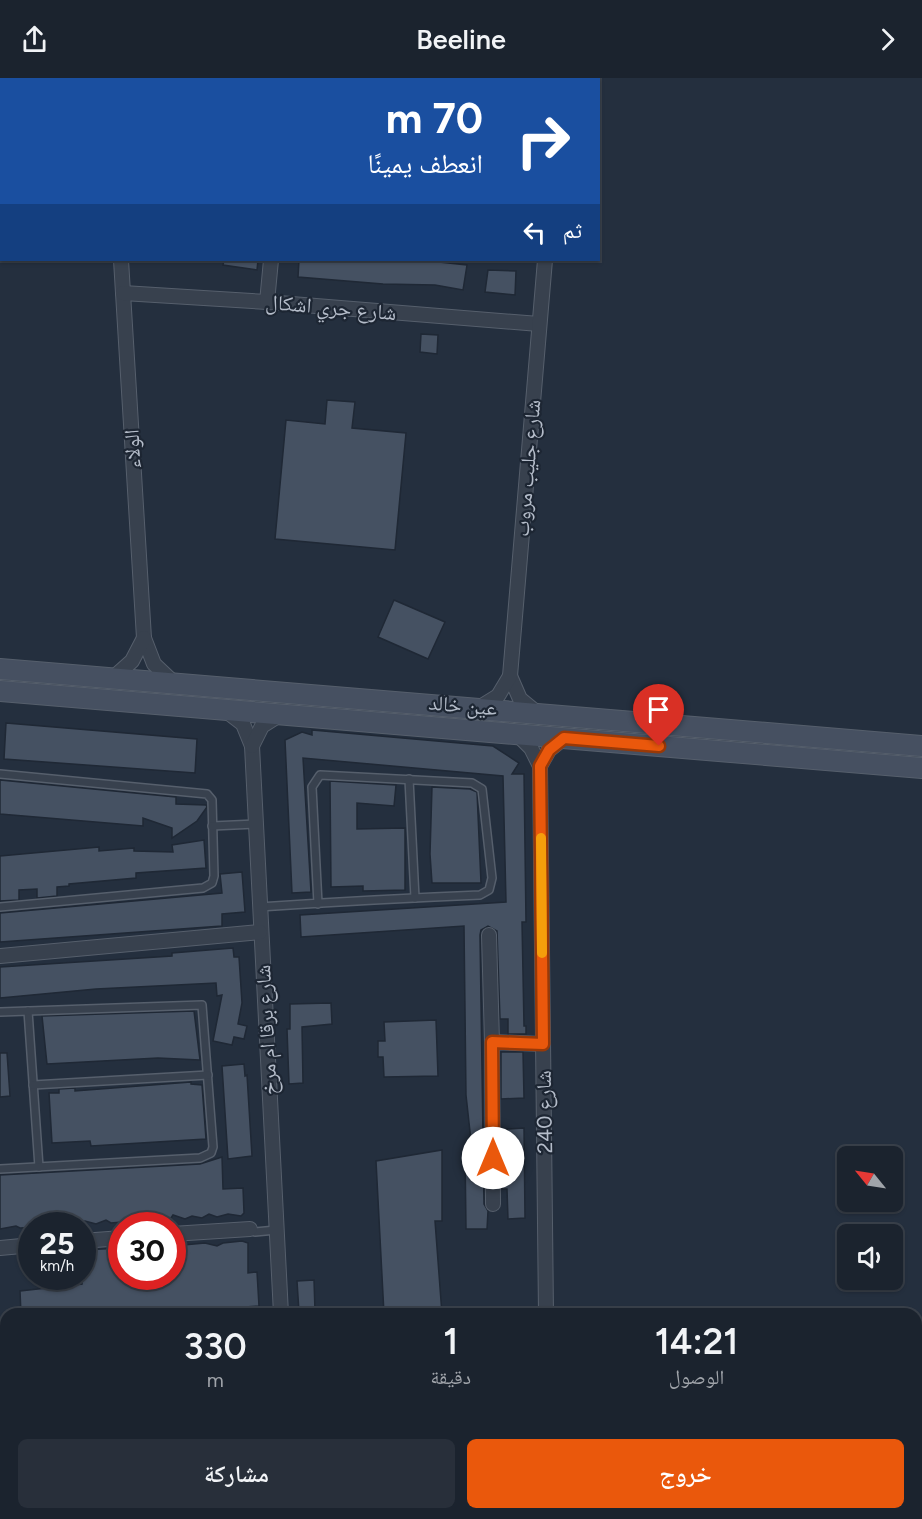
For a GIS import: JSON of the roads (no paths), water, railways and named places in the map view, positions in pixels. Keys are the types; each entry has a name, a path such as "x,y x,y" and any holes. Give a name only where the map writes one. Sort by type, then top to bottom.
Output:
{"street":[{"name":"الولاء","path":"121,261 144,638 154,664 173,682"},
{"path":"267,302 271,261"},
{"name":"شارع جليب مروب","path":"510,676 545,261"},
{"name":"شارع جري اشكال","path":"123,293 539,324"},
{"path":"113,678 132,662 144,638"},
{"name":"عين خالد","path":"0,669 922,746"},
{"path":"477,709 498,696 510,676"},
{"path":"510,676 520,699 539,714"},
{"name":"عين خالد","path":"0,691 922,768"},
{"name":"شارع برقا ام مرخ","path":"224,710 243,724 252,746 281,1308"},
{"path":"252,746 262,726 281,714"},
{"path":"517,734 531,748 540,766"},
{"path":"540,766 549,750 564,738"},
{"name":"شارع 240","path":"540,766 546,1308"},
{"path":"0,956 260,932"},
{"path":"489,935 493,1204"},
{"path":"492,1042 543,1044"},
{"path":"186,1233 250,1229"},
{"path":"0,1248 18,1246"}],"lane":[{"path":"259,907 318,904 415,898 480,895 489,890 492,878 482,789 472,783 324,773 316,778 312,787 318,904"},
{"path":"0,774 207,794 212,800 214,876 212,883 203,888 0,907"},
{"path":"409,779 415,898"},
{"path":"212,826 256,824"},
{"path":"0,1012 199,1003 204,1010 213,1147 207,1156 0,1169"},
{"path":"28,1011 39,1167"},
{"path":"33,1085 208,1075"},
{"path":"250,1229 254,1232 276,1230"}]}
